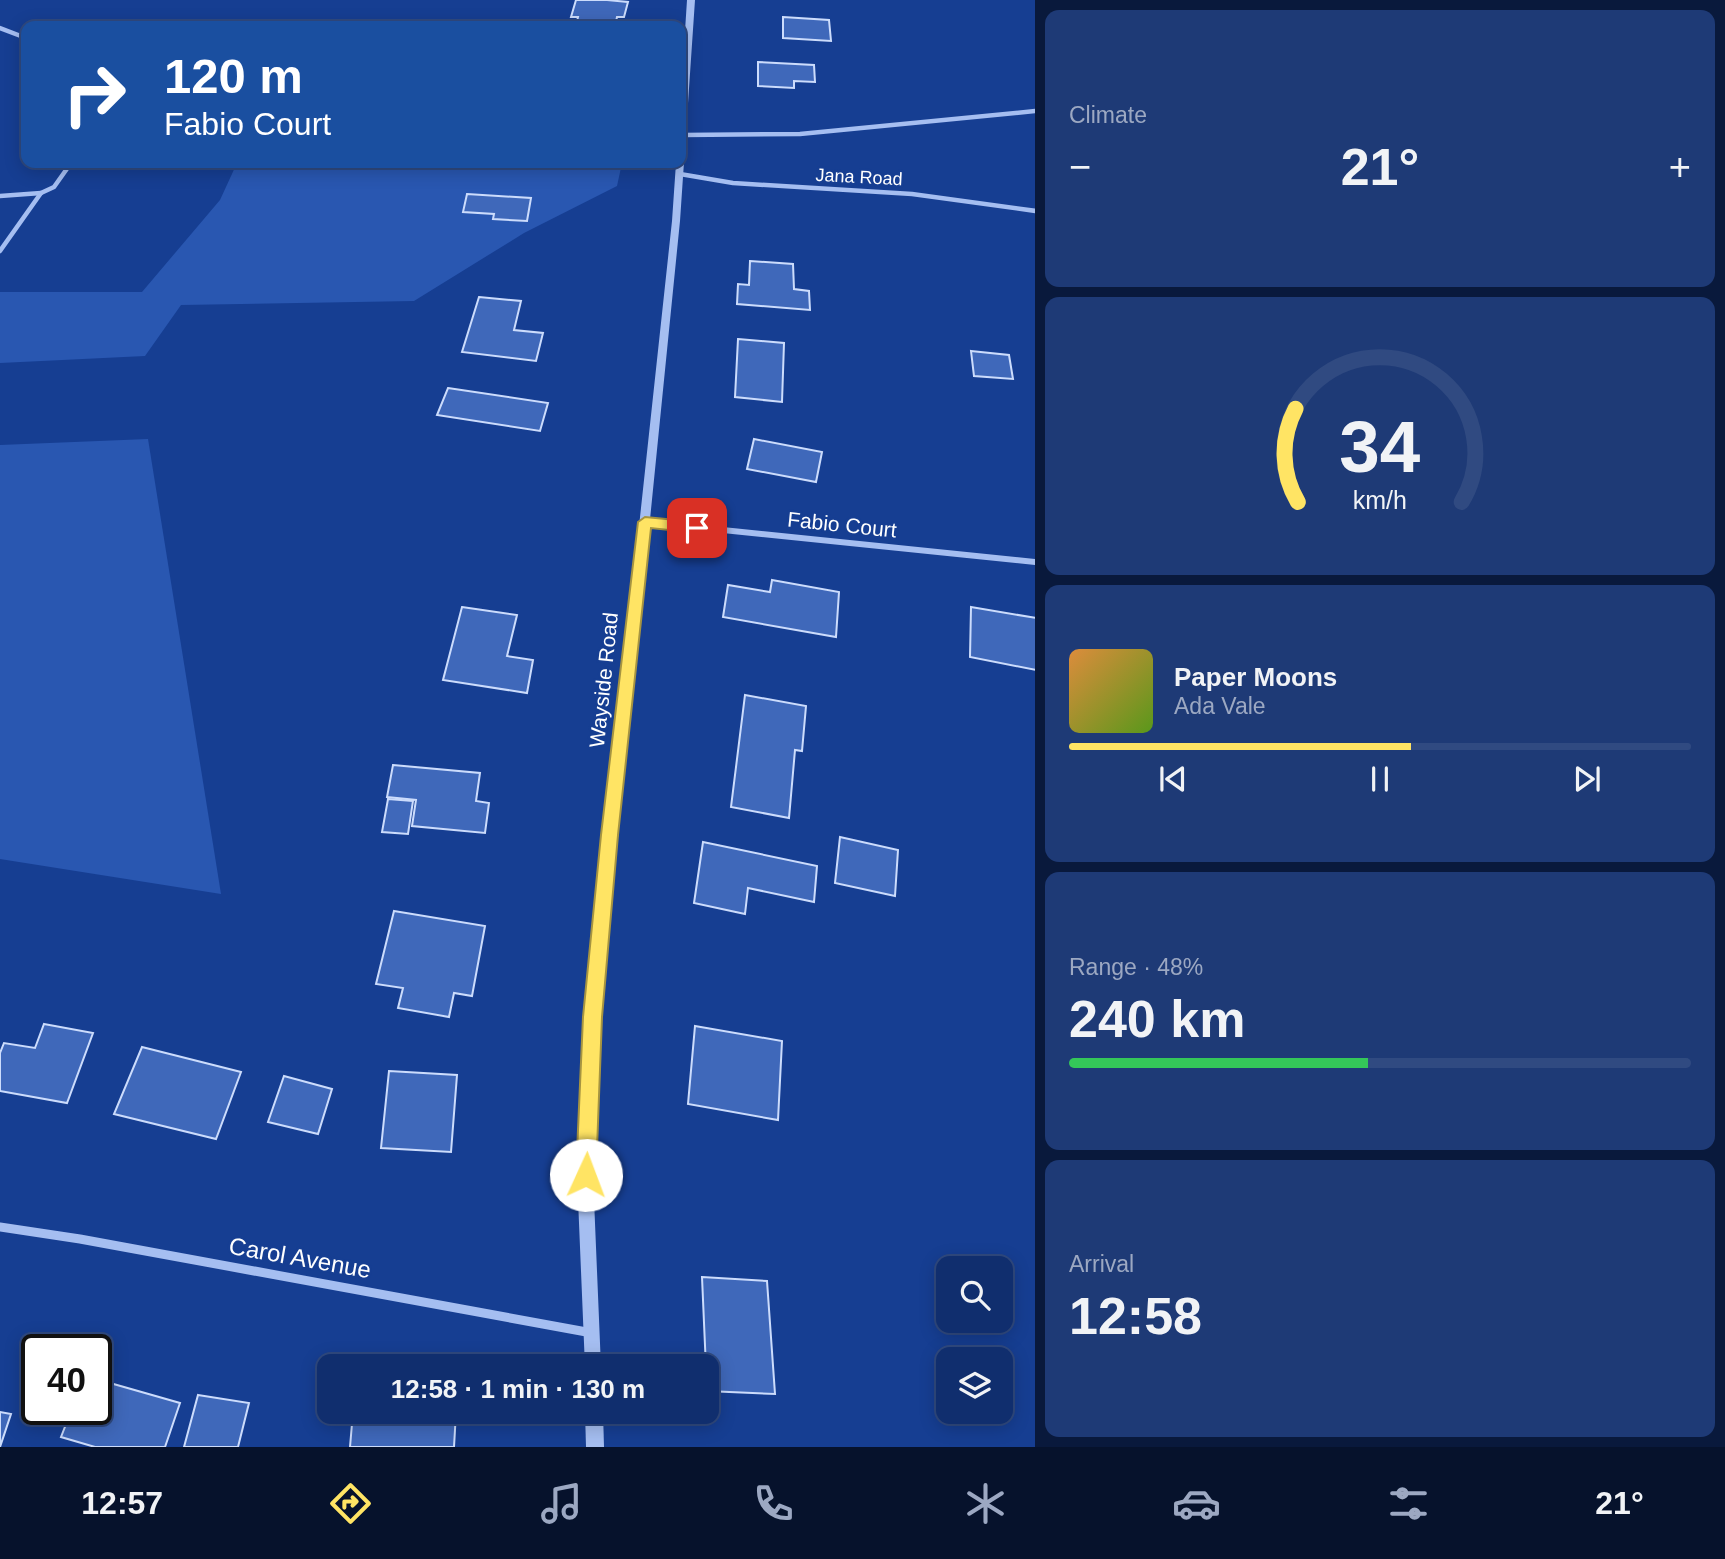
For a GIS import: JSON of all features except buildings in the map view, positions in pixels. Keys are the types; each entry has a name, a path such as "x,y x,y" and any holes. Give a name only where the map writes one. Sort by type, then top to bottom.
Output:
{"street":[{"name":"Wayside Road","path":"686,84 691,0"},
{"path":"0,28 21,36"},
{"path":"686,135 800,134 1035,111"},
{"path":"0,196 41,193 54,187 67,168"},
{"name":"Wayside Road","path":"593,1354 586,1175 593,1017 611,821 645,522 680,168"},
{"name":"Jana Road","path":"680,174 733,183 912,194 1035,211"},
{"path":"0,251 41,193"},
{"name":"Fabio Court","path":"645,522 1035,562"},
{"name":"Carol Avenue","path":"0,1227 80,1239 593,1333"},
{"path":"594,1424 595,1447"}],"shaded area":[{"path":"235,168 621,168 617,186 524,233 414,301 181,305 145,356 0,363 0,292 142,292 220,200"},
{"path":"148,439 221,894 0,859 0,445"}],"route":[{"path":"586,1175 593,1017 610,835 645,522 697,528"}]}
